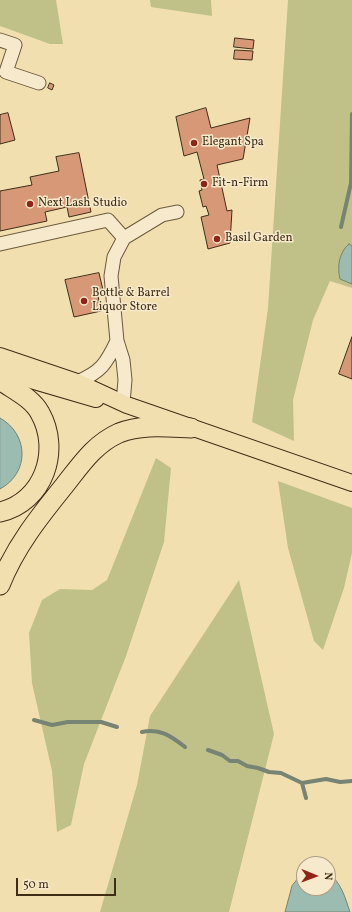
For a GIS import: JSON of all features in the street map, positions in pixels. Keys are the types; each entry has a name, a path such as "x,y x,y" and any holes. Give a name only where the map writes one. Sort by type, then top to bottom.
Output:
{"highway":[{"path":"0,380 22,395 40,412 46,427 50,451 48,465 36,489 17,505 0,512"},
{"path":"0,585 9,562 28,531 89,455 104,441 120,433 138,428 191,428"}],"main road":[{"path":"0,356 77,382 125,404 191,428 352,483"},
{"path":"0,371 80,395 125,404"}],"lane":[{"path":"0,40 15,45 6,72 39,83"},
{"path":"125,404 123,360 117,340 111,276 114,257 124,238 162,215 177,212"},
{"path":"0,244 108,220 124,238"},
{"path":"77,382 90,377 105,365 117,340"}],"green space":[{"path":"0,0 56,0 63,44 50,44 0,26"},
{"path":"150,0 211,0 212,16 151,7"},
{"path":"288,0 352,0 352,288 330,281 313,320 293,400 294,441 252,422 268,308"},
{"path":"156,458 171,468 164,542 126,656 84,764 71,825 57,832 52,771 32,683 29,633 42,600 60,589 92,590 107,580"},
{"path":"278,481 352,508 352,553 344,588 323,650 314,641 288,548"},
{"path":"239,580 274,734 229,912 100,912 137,785 150,716"}],"water":[{"path":"349,244 352,246 352,284 340,279 339,270 341,255"},
{"path":"0,418 10,425 16,434 21,443 22,454 21,464 17,473 10,482 0,489"},
{"path":"296,881 296,896 336,896 336,881 342,890 350,912 285,912 292,886"}],"building":[{"path":"235,38 254,40 253,49 234,47"},
{"path":"235,50 253,51 252,60 234,59"},
{"path":"50,83 54,85 52,90 48,88"},
{"path":"206,108 211,128 250,118 243,159 217,165 227,211 232,210 230,243 208,249 201,217 209,215 206,206 203,207 199,191 202,190 200,180 204,179 197,152 184,156 176,117"},
{"path":"8,113 15,140 0,144 0,115"},
{"path":"79,153 91,212 69,217 67,207 45,212 47,221 0,231 0,191 32,185 30,177 59,171 56,157"},
{"name":"Bottle & Barrel Liquor Store","path":"99,273 103,290 97,291 101,311 74,317 65,280"},
{"path":"352,337 352,379 339,374"}],"waterway":[{"path":"341,227 351,183 352,114"},
{"path":"34,720 52,725 68,722 101,722 117,727"},
{"path":"142,732 160,732 175,739 185,747"},
{"path":"208,750 222,755 230,761 238,761 247,766 269,772 281,773 302,783 326,779 340,782 352,781"},
{"path":"302,783 306,798"}],"place":[{"name":"Elegant Spa","path":"194,143"},
{"name":"Fit-n-Firm","path":"204,184"},
{"name":"Next Lash Studio","path":"30,204"},
{"name":"Basil Garden","path":"217,239"},
{"name":"Bottle & Barrel Liquor Store","path":"84,301"}]}
